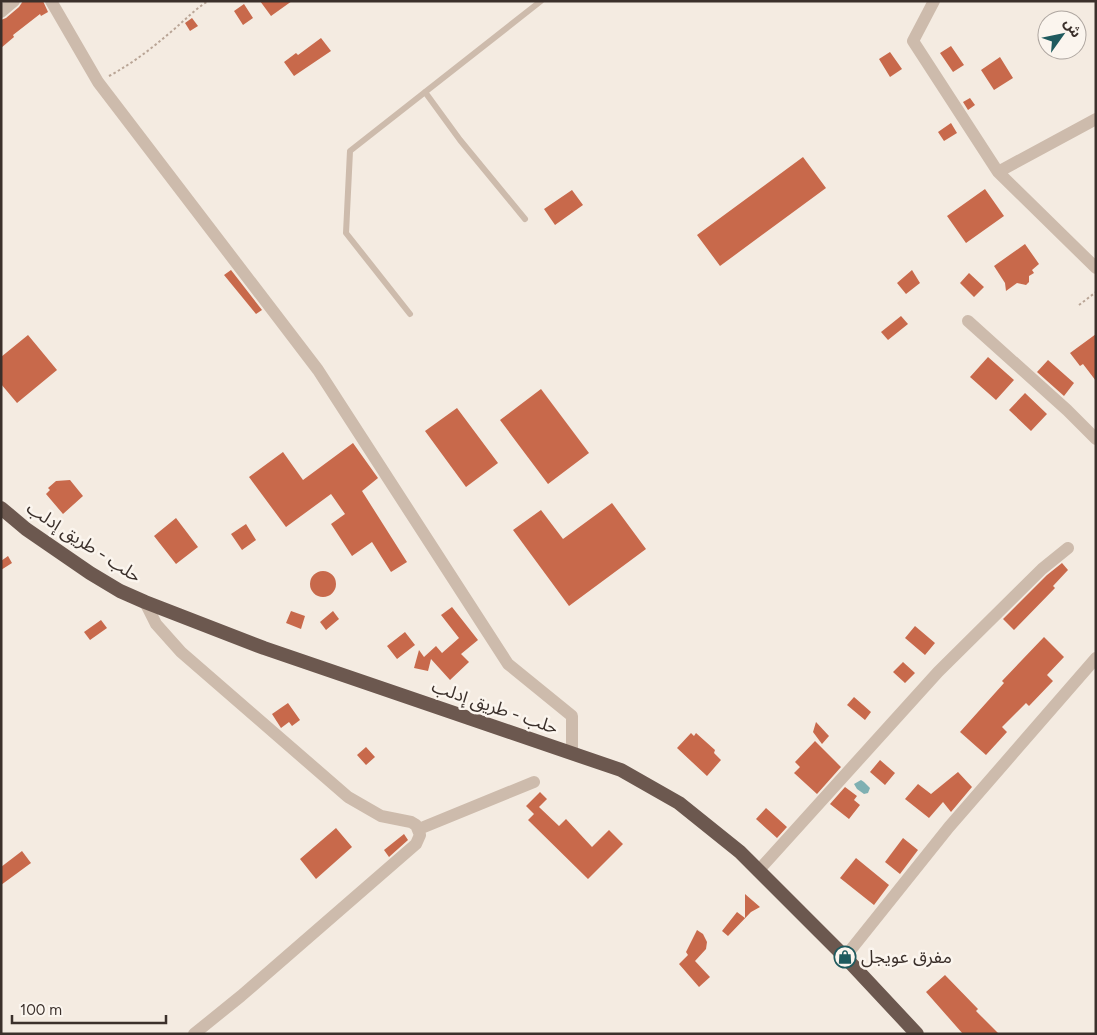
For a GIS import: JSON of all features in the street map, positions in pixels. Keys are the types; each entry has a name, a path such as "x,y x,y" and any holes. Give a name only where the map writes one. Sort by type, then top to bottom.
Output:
{"highway":[{"name":"حلب - طريق إدلب","path":"1,508 26,529 83,568 120,591 145,602 264,648 621,770 679,803 740,852 845,957 917,1034"}],"street":[{"path":"1,12 14,1"},
{"path":"51,1 98,82 318,370 508,664 572,716 572,753"},
{"path":"934,1 913,41 998,172 1096,268"},
{"path":"998,172 1096,119"},
{"path":"968,321 1067,410 1096,439"},
{"path":"758,871 938,672 1042,569 1068,548"},
{"path":"145,602 156,624 176,648 348,797 381,816 411,822 419,830 419,840 416,844 194,1034"},
{"path":"845,957 949,826 1096,658"},
{"path":"419,830 534,782"}],"lane":[{"path":"410,314 346,233 350,151 541,1"},
{"path":"425,92 460,140 525,219"}],"path":[{"path":"98,82 133,62 174,30 193,11 208,1"},
{"path":"1079,305 1096,292"}],"water":[{"path":"861,780 870,788 868,793 864,794 854,784"}],"building":[{"path":"23,1 43,1 48,12 41,16 40,14 13,35 14,37 1,48 1,20 19,7"},
{"path":"260,1 292,1 271,16"},
{"path":"244,4 253,18 243,25 234,11"},
{"path":"192,18 198,26 190,31 185,23"},
{"path":"321,38 331,51 294,76 284,62 296,53 298,55"},
{"path":"951,46 964,65 953,72 940,53"},
{"path":"890,52 902,69 890,77 879,59"},
{"path":"1000,57 1013,78 994,90 981,70"},
{"path":"970,98 975,105 968,110 963,102"},
{"path":"951,123 957,133 944,141 938,132"},
{"path":"803,157 826,188 720,266 697,235"},
{"path":"985,189 1004,216 966,243 947,216"},
{"path":"572,190 583,205 555,225 544,209"},
{"path":"1025,244 1039,264 1032,270 1034,273 1029,276 1029,282 1026,285 1017,283 1006,291 1005,283 994,266"},
{"path":"231,270 262,310 256,314 224,275"},
{"path":"912,270 920,283 906,294 897,283"},
{"path":"969,273 984,287 974,297 960,283"},
{"path":"901,316 908,324 888,340 881,332"},
{"path":"1096,334 1096,381 1083,364 1080,366 1070,353"},
{"path":"28,335 57,370 17,403 1,384 1,357"},
{"path":"988,357 1014,380 996,400 970,377"},
{"path":"1048,360 1074,383 1064,396 1037,372"},
{"path":"541,389 589,453 548,484 500,420"},
{"path":"1025,393 1047,414 1031,431 1009,410"},
{"path":"457,408 498,463 466,487 425,431"},
{"path":"353,443 378,478 362,491 407,562 391,572 372,542 352,556 331,524 345,514 331,494 286,527 249,477 283,452 303,480"},
{"path":"70,480 83,496 63,514 46,494 50,490 48,488 56,481"},
{"path":"612,503 646,549 569,606 513,530 541,510 563,539"},
{"path":"176,518 198,547 176,564 154,536"},
{"path":"246,524 256,540 242,550 231,534"},
{"path":"8,556 12,563 1,570 1,561"},
{"path":"1062,563 1068,570 1053,586 1055,588 1014,630 1003,619 1047,575"},
{"path":"323,571 332,575 336,584 332,593 323,597 314,593 310,584 314,575"},
{"path":"452,607 478,640 461,654 469,662 450,680 431,659 428,671 414,668 419,650 424,657 436,646 442,653 459,638 441,615"},
{"path":"291,611 305,616 301,629 286,623"},
{"path":"333,611 339,619 326,630 320,622"},
{"path":"101,620 107,628 90,640 84,632"},
{"path":"915,626 935,643 925,655 905,638"},
{"path":"405,632 415,645 397,659 387,646"},
{"path":"1044,637 1064,657 1047,675 1053,681 1029,706 1026,703 1002,727 1007,732 986,755 960,732 1004,683 1002,681"},
{"path":"903,662 915,673 905,683 893,672"},
{"path":"854,697 871,712 865,720 847,705"},
{"path":"288,703 300,720 292,726 289,722 281,728 272,714"},
{"path":"816,722 829,736 822,744 813,732"},
{"path":"691,733 694,736 696,733 715,750 714,753 721,760 707,776 677,748"},
{"path":"815,741 841,767 817,794 794,773 800,767 795,762"},
{"path":"366,747 375,757 366,765 357,755"},
{"path":"880,760 895,773 885,785 870,772"},
{"path":"958,772 972,787 951,812 943,802 929,818 905,799 918,784 931,794"},
{"path":"845,787 857,796 854,800 860,805 849,819 830,804"},
{"path":"540,792 547,799 539,807 559,826 566,819 592,847 609,830 623,844 588,879 528,820 534,814 526,806"},
{"path":"766,808 787,827 777,838 756,819"},
{"path":"336,828 352,847 316,879 300,859"},
{"path":"404,834 408,840 389,857 384,850"},
{"path":"903,838 918,850 900,874 885,862"},
{"path":"22,851 31,863 1,885 1,867"},
{"path":"856,858 889,885 874,905 840,878"},
{"path":"745,894 760,907 751,912 728,936 722,931 737,912 745,918"},
{"path":"697,930 703,934 707,942 706,949 695,961 710,977 699,987 679,964 688,955 686,952"},
{"path":"945,975 999,1034 963,1034 926,992"}],"place":[{"name":"مفرق عويجل","path":"845,957"}]}
